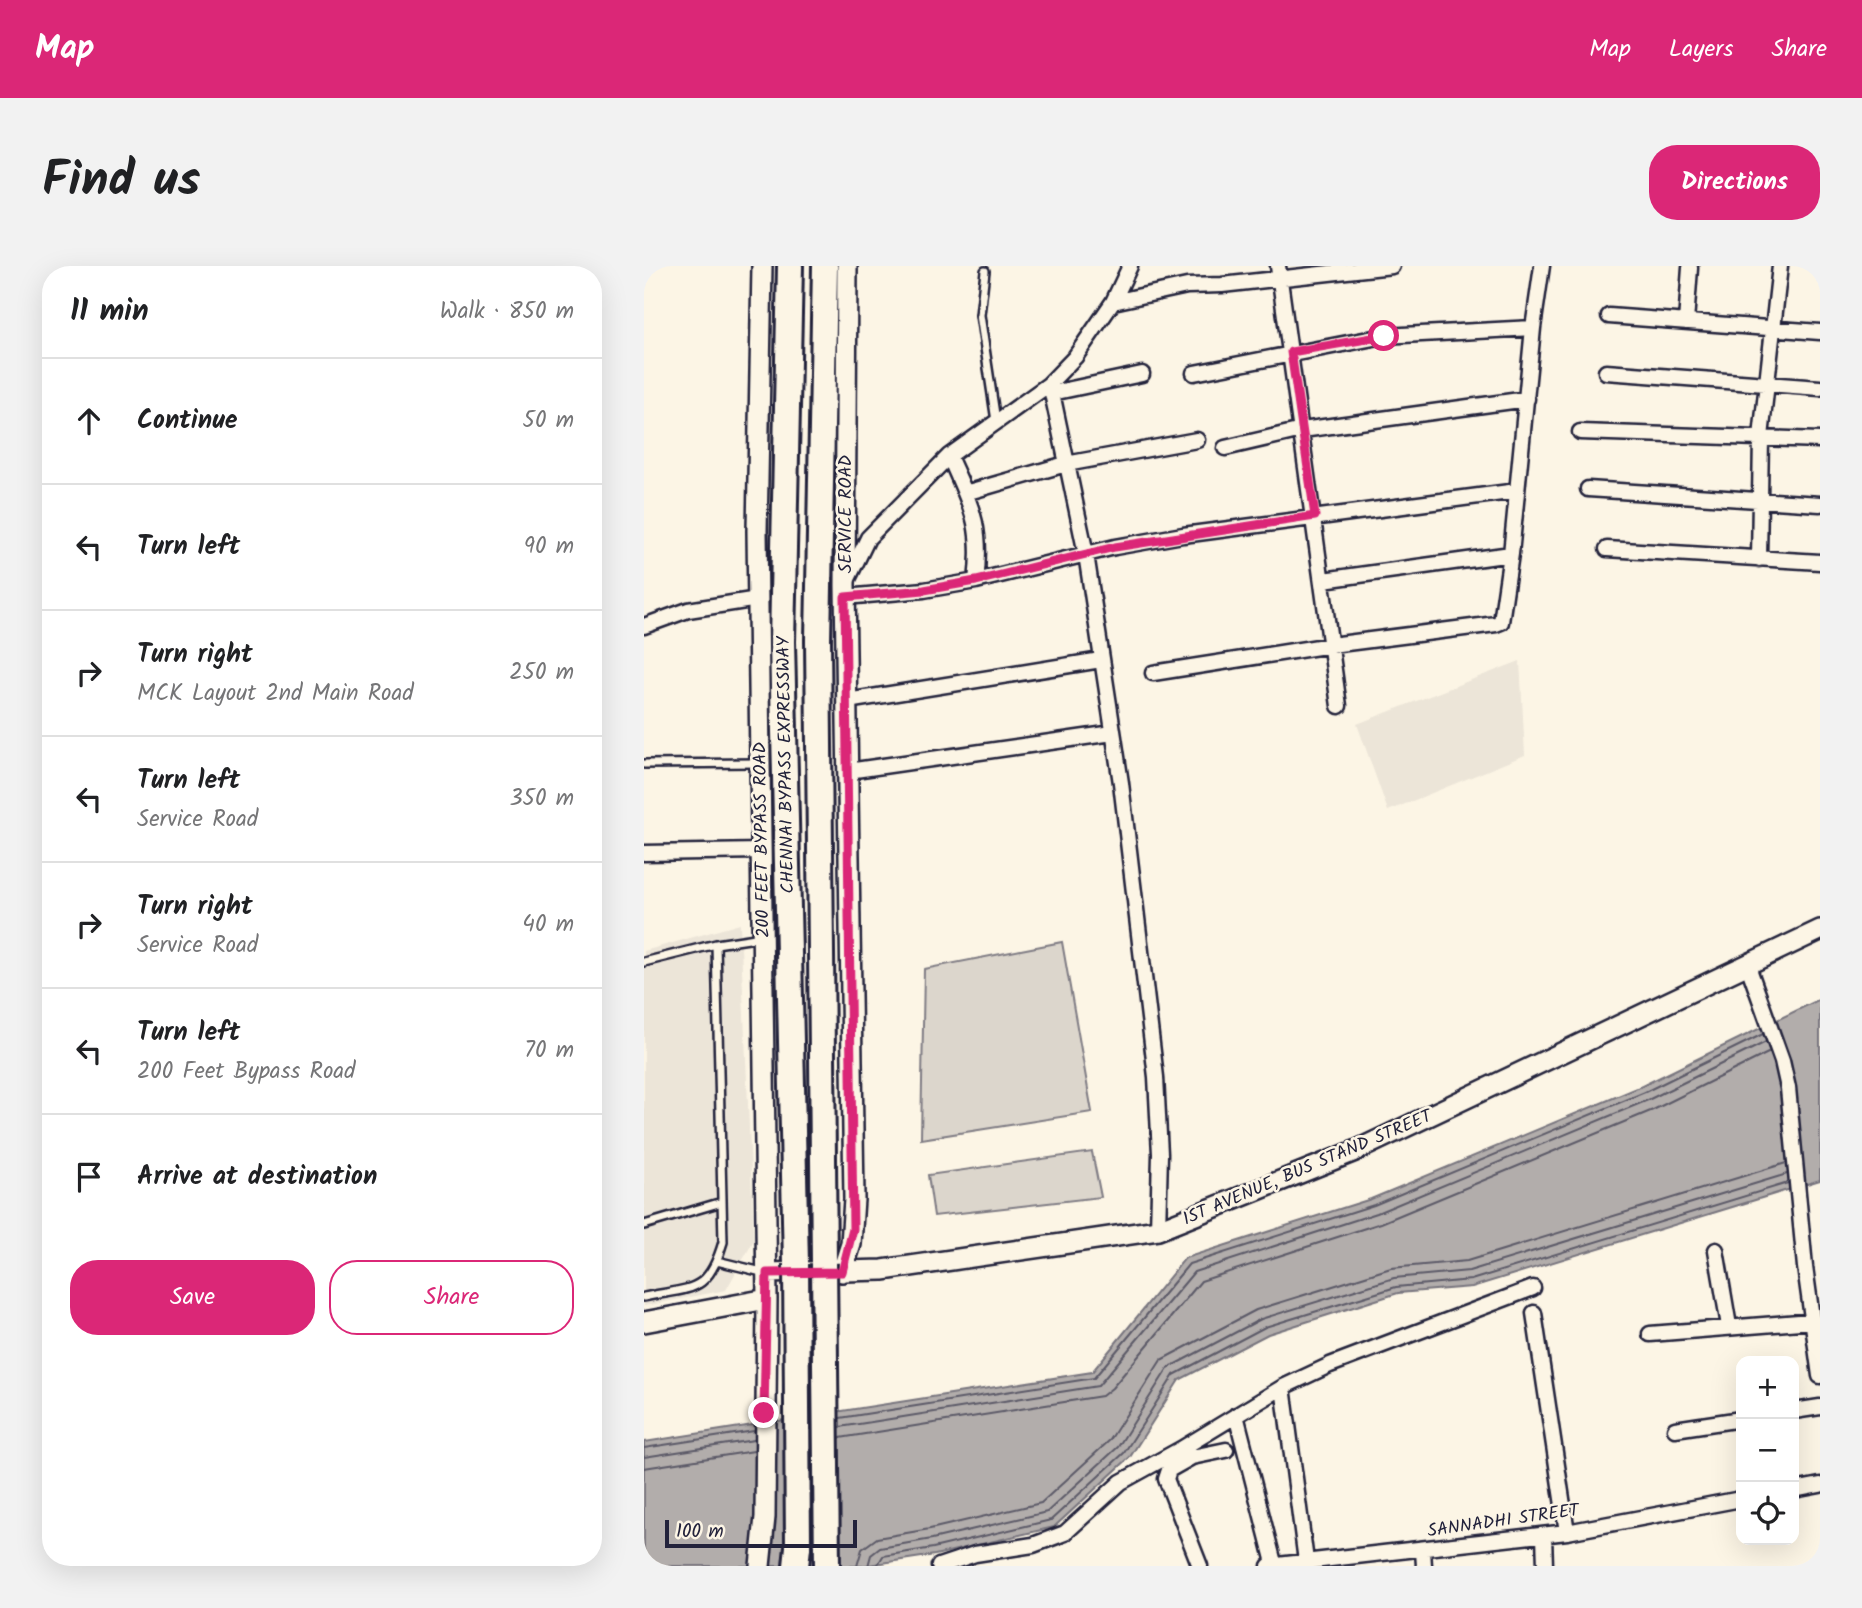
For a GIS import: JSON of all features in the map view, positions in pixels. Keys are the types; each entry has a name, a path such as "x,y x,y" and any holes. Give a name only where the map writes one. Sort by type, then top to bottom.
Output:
{"highway":[{"name":"CHENNAI BYPASS EXPRESSWAY","path":"790,266 782,642 796,1264 798,1560"},
{"name":"CHENNAI BYPASS EXPRESSWAY","path":"825,266 818,640 833,1268 827,1566"},
{"path":"826,1541 836,1566"}],"street":[{"name":"200 FEET BYPASS ROAD","path":"760,1566 765,1517 767,1299 758,599 762,266"},
{"name":"SERVICE ROAD","path":"833,1268 852,1244 854,1199 845,591 847,266"},
{"path":"1130,266 1113,302 1050,389 996,421 949,456 868,538 845,591 924,590 976,581 1137,543 1315,516 1517,491"},
{"path":"1113,302 1187,286 1222,285 1279,272 1392,266"},
{"path":"1153,673 1502,622 1542,266"},
{"path":"1759,559 1761,437 1780,266"},
{"path":"1686,321 1690,268"},
{"path":"1279,272 1315,516 1339,706"},
{"path":"1609,316 1820,332"},
{"path":"1194,373 1384,336 1533,328"},
{"path":"1605,372 1820,388"},
{"path":"1050,389 1142,374"},
{"path":"1050,389 1086,554 1121,783 1156,1077 1160,1153 1158,1230"},
{"path":"1225,448 1302,430 1527,399"},
{"path":"1580,432 1820,440"},
{"path":"965,493 1066,464 1197,440"},
{"path":"949,456 972,508 980,546 976,581"},
{"path":"1588,489 1820,503"},
{"path":"1607,550 1820,562"},
{"path":"1323,580 1511,554"},
{"path":"644,626 688,610 758,599"},
{"path":"847,701 1101,660"},
{"path":"848,771 1112,733"},
{"path":"644,853 762,851"},
{"name":"1ST AVENUE, BUS STAND STREET","path":"833,1268 883,1270 1158,1230 1355,1150 1820,930"},
{"path":"1748,966 1782,1061 1788,1088 1820,1376"},
{"path":"1716,1250 1729,1326"},
{"path":"767,1273 833,1268"},
{"path":"939,1566 975,1554 1033,1545 1065,1532 1121,1482 1283,1387 1330,1365 1533,1288"},
{"path":"644,1322 767,1299"},
{"path":"1534,1313 1567,1532"},
{"path":"1650,1334 1812,1321"},
{"path":"1283,1387 1306,1561"},
{"path":"1799,1410 1820,1407"},
{"path":"1236,1415 1279,1565"},
{"path":"1675,1429 1736,1420"},
{"path":"1200,1566 1166,1479 1169,1470 1192,1457 1226,1450"},
{"path":"1799,1489 1820,1485"},
{"name":"SANNADHI STREET","path":"1279,1565 1567,1532 1736,1500"},
{"path":"1544,1535 1545,1566"},
{"path":"1423,1550 1424,1566"}],"lane":[{"path":"985,271 980,315 996,421"},
{"path":"644,764 760,763"},
{"path":"644,962 716,944 763,937"},
{"path":"644,1297 701,1285 717,1261 723,1242 716,944"},
{"path":"644,1225 722,1202"},
{"path":"717,1261 767,1273"}],"shaded area":[{"path":"1520,661 1525,755 1388,811 1357,724"},
{"path":"740,924 754,1240 726,1290 644,1306 644,951"},
{"path":"1062,942 1092,1112 921,1139 924,969"},
{"path":"1092,1152 1101,1197 934,1216 928,1175"}],"water":[{"path":"1820,999 1820,1180 1472,1287 1398,1293 1268,1334 1179,1380 1130,1457 1054,1527 935,1555 862,1566 644,1566 644,1442 1092,1372 1185,1258 1371,1199 1642,1086"}],"route":[{"path":"764,1413 767,1273 842,1272 852,1244 854,1199 845,597 924,590 976,581 1115,547 1315,516 1291,352 1384,336"}]}
